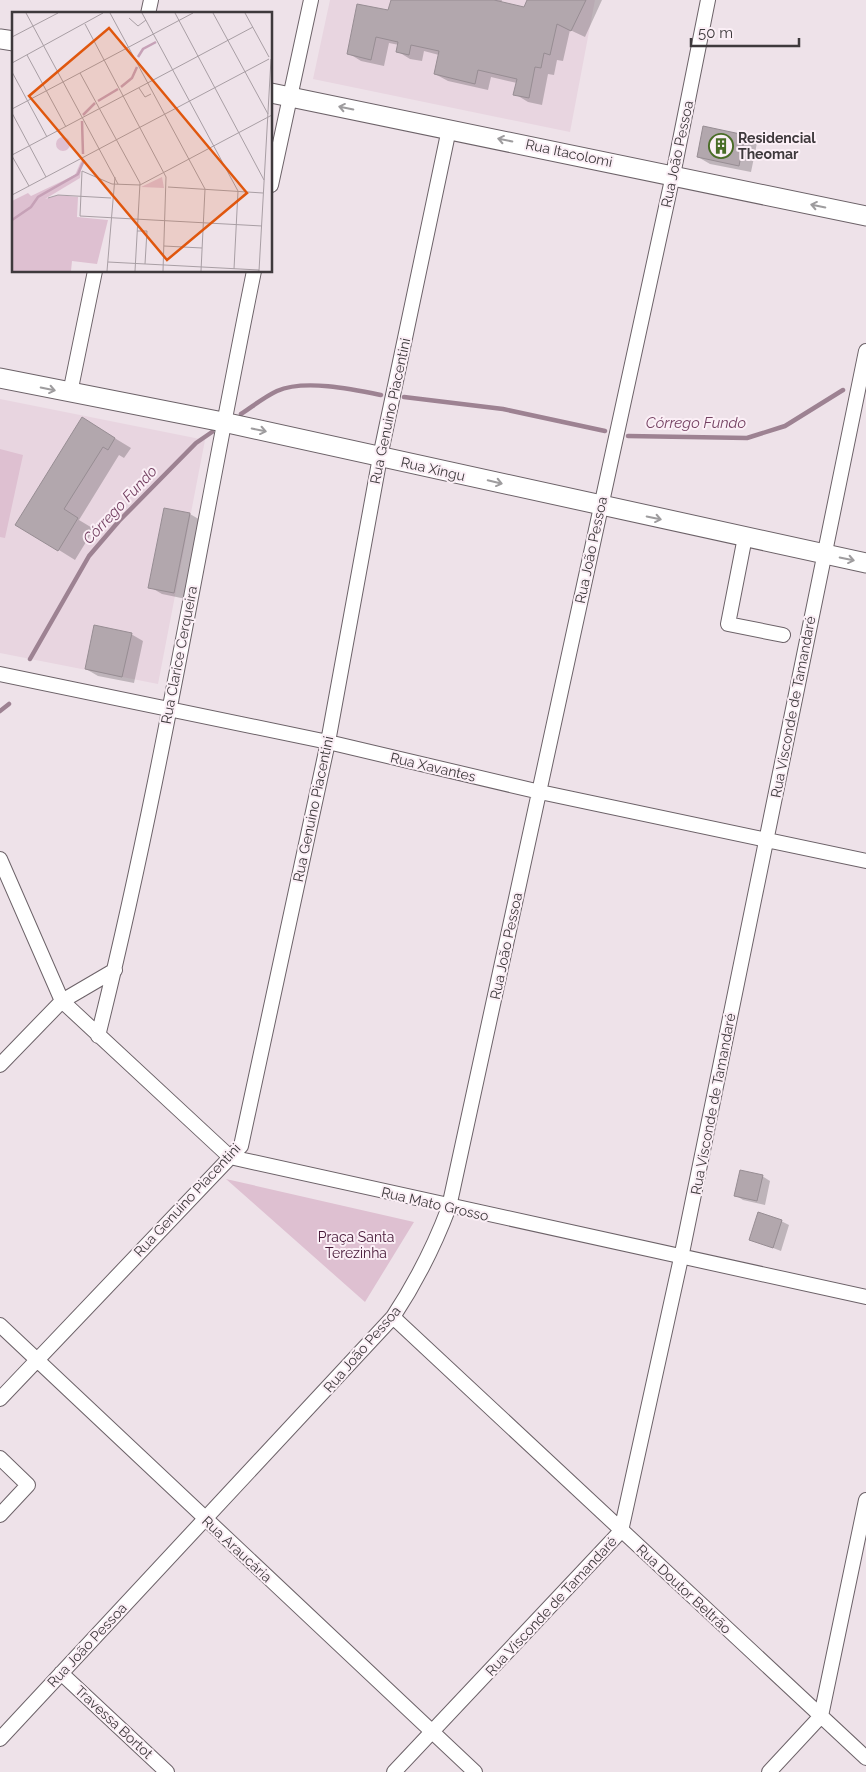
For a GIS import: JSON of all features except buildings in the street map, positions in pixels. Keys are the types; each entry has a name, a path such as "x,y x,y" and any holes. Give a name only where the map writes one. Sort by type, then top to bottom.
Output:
{"street":[{"path":"272,175 280,94 311,0"},
{"name":"Rua João Pessoa","path":"0,1739 393,1317 421,1272 449,1207 673,175 708,0"},
{"name":"Rua Itacolomi","path":"280,94 866,216"},
{"name":"Rua Genuino Piacentini","path":"0,1399 36,1359 241,1146 328,742 380,456 449,129"},
{"path":"70,393 95,272"},
{"name":"Rua Clarice Cerqueira","path":"98,1036 115,970 169,709 223,422 254,272"},
{"name":"Rua Visconde de Tamandaré","path":"394,1772 621,1531 681,1258 823,554 866,351"},
{"name":"Rua Xingu","path":"0,378 223,422 866,563"},
{"path":"744,537 728,624 783,635"},
{"name":"Rua Xavantes","path":"0,674 328,742 540,792 866,861"},
{"path":"0,858 62,1001"},
{"path":"0,1065 62,1001 115,970"},
{"name":"Rua Mato Grosso","path":"62,1001 230,1157 449,1207 866,1297"},
{"name":"Rua Doutor Beltrão","path":"393,1317 866,1758"},
{"name":"Rua Araucária","path":"0,1326 475,1772"},
{"path":"0,1458 28,1484 0,1515"},
{"path":"769,1772 821,1716 866,1500"},
{"name":"Travessa Bortot","path":"61,1673 167,1772"}],"shaded area":[{"path":"330,0 595,0 570,132 313,79"},
{"path":"0,399 205,440 158,684 0,653"}],"green space":[{"path":"0,449 23,455 5,538 0,537"},
{"name":"Praça Santa Terezinha","path":"226,1179 414,1222 365,1302"}],"waterway":[{"name":"Córrego Fundo","path":"241,414 263,399 288,387 328,386 381,395"},
{"name":"Córrego Fundo","path":"628,436 747,438 785,426 843,390"},
{"name":"Córrego Fundo","path":"404,397 503,409 605,431"},
{"name":"Córrego Fundo","path":"30,659 89,556 119,521 196,443 212,432"},
{"name":"Córrego Fundo","path":"0,711 9,704"}],"place":[{"name":"Residencial Theomar","path":"721,146"}]}
